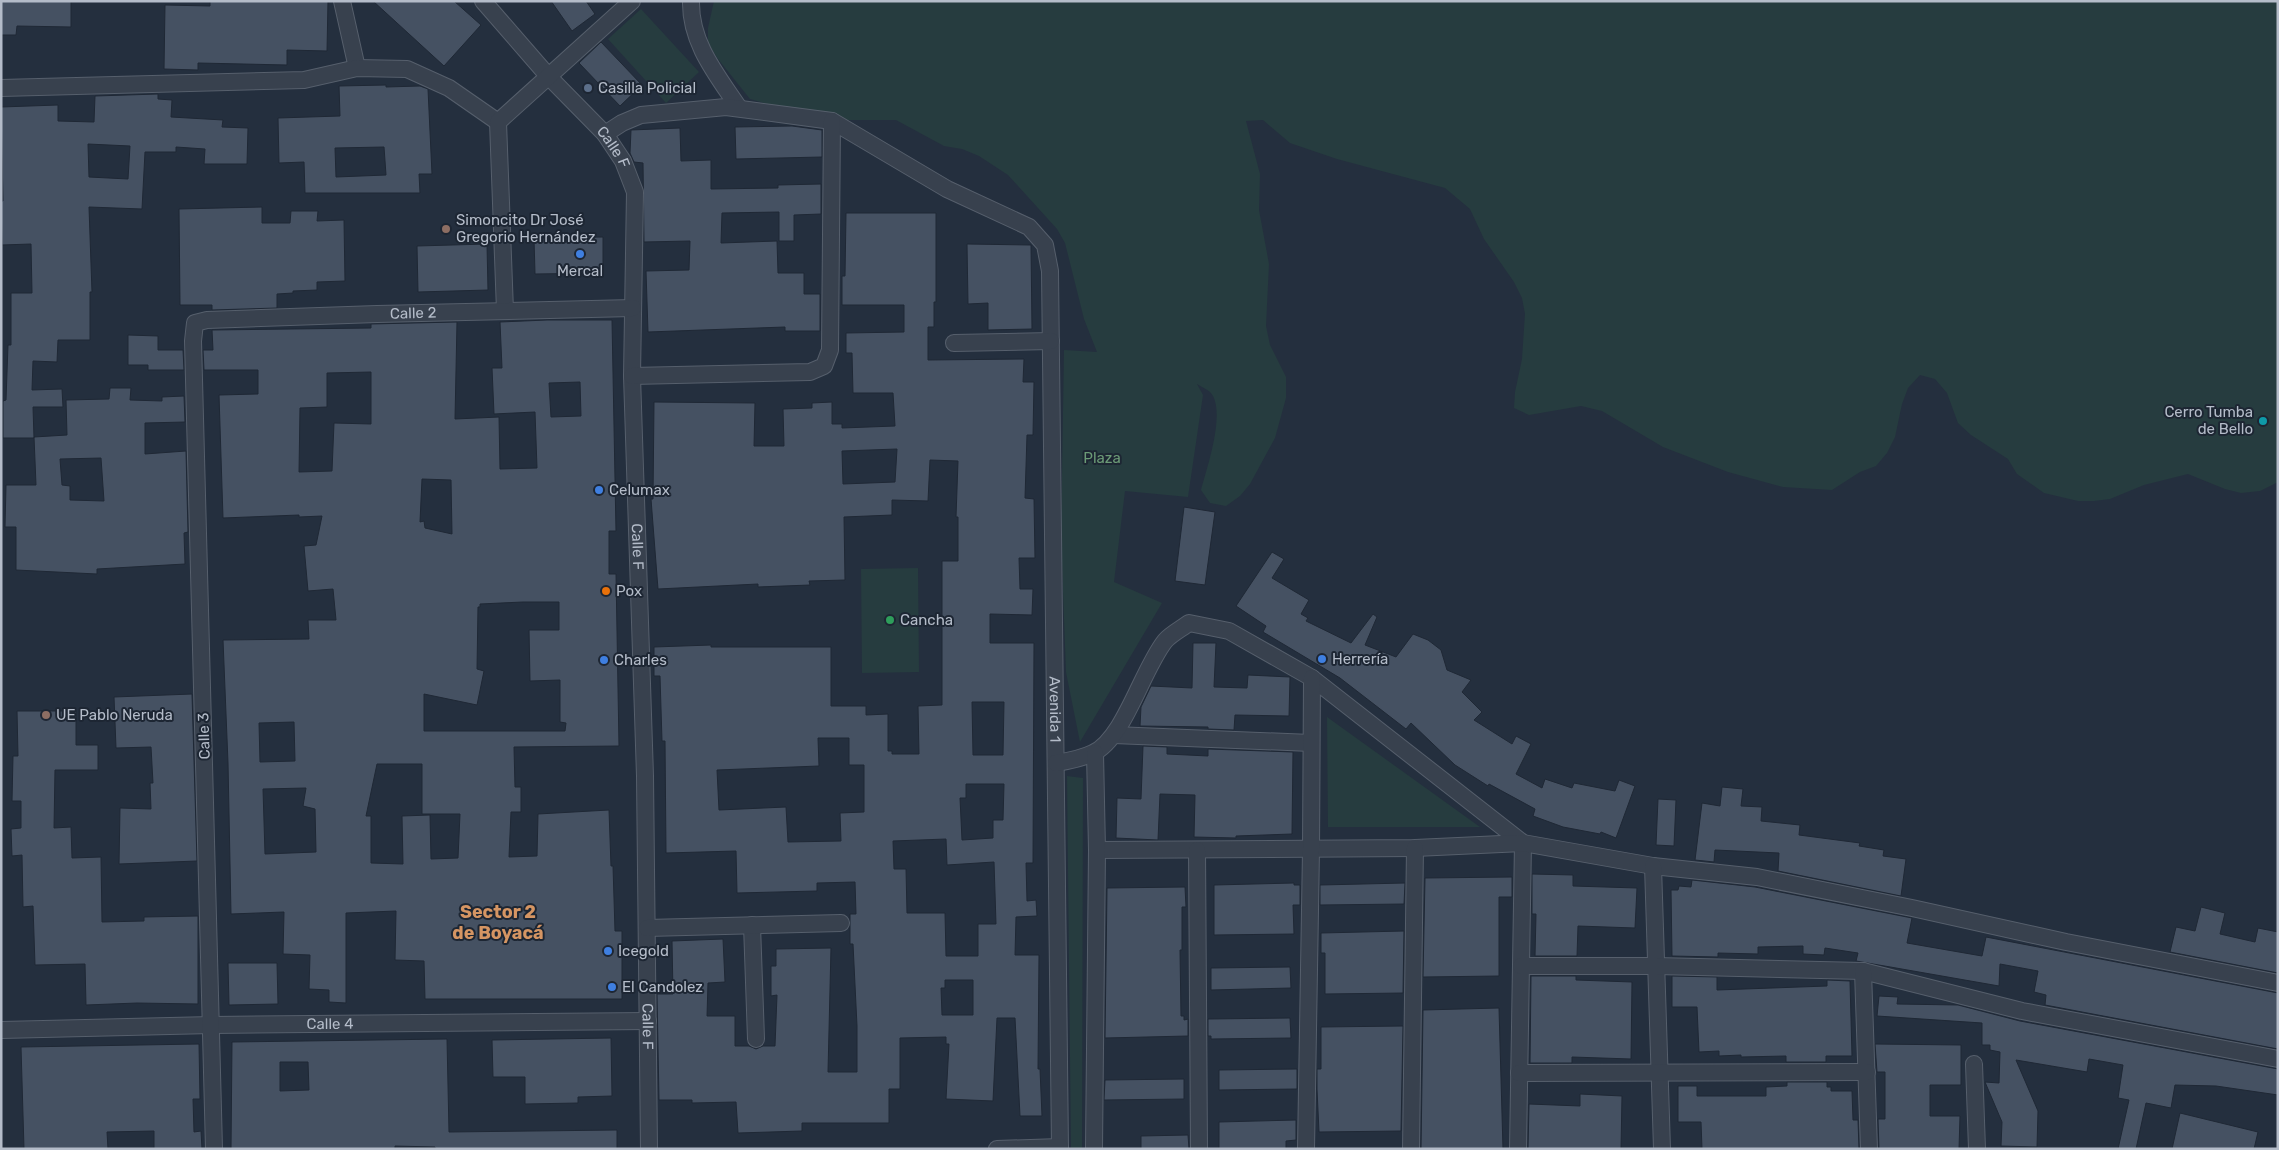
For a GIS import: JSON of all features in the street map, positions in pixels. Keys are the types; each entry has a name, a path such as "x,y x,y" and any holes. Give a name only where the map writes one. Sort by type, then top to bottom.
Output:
{"street":[{"path":"342,1 357,68"},
{"name":"Calle F","path":"483,1 549,77 605,134 623,161 634,192 632,376 647,928 649,1149"},
{"path":"498,122 632,1"},
{"path":"691,1 691,18 706,60 739,108"},
{"path":"1,88 304,80 357,68 407,69 449,88 498,122"},
{"path":"605,134 622,123 642,115 739,108 832,121 830,350 824,366 810,372 632,376"},
{"name":"Avenida 1","path":"832,121 947,189 1028,227 1045,245 1050,271 1060,1148"},
{"path":"498,122 505,311"},
{"name":"Calle 2","path":"194,323 207,320 349,315 633,308"},
{"name":"Calle 3","path":"194,323 214,1149"},
{"path":"954,343 1051,342"},
{"path":"1056,763 1076,760 1095,753 1114,735 1143,677 1165,640 1189,623 1229,631 1312,678 1523,843"},
{"path":"1306,1149 1312,678"},
{"path":"1114,735 1311,743"},
{"path":"1094,1149 1097,850 1095,753"},
{"path":"1518,1149 1523,843"},
{"path":"1097,850 1311,850 1523,843 1654,866 1757,877 1912,908 2066,942 2278,982"},
{"path":"1411,1149 1415,848"},
{"path":"1197,850 1199,1149"},
{"path":"1654,866 1662,1149"},
{"path":"647,928 842,923"},
{"path":"752,926 756,1039"},
{"path":"1521,966 1657,966 1863,971 2022,1011 2278,1059"},
{"path":"1863,971 1870,1149"},
{"name":"Calle 4","path":"7,1029 648,1021"},
{"path":"1974,1064 1977,1149"},
{"path":"1520,1074 1867,1072"},
{"path":"997,1149 1060,1148"}],"green space":[{"name":"Plaza","path":"714,1 2278,1 2278,482 2260,491 2241,493 2225,489 2188,474 2144,485 2110,499 2078,501 2044,493 2017,474 2008,459 1971,435 1958,423 1947,393 1935,379 1920,375 1908,388 1902,404 1895,437 1887,453 1876,466 1860,472 1832,490 1783,487 1728,472 1663,447 1602,411 1581,406 1529,415 1514,408 1515,392 1522,359 1525,314 1522,298 1514,282 1484,239 1470,209 1445,188 1337,159 1290,143 1263,120 1246,121 1260,174 1259,210 1269,264 1266,326 1270,345 1286,377 1286,398 1275,438 1250,484 1240,496 1226,506 1210,503 1201,490 1211,454 1217,411 1215,400 1210,392 1197,384 1203,395 1188,497 1125,491 1114,582 1162,603 1080,742 1066,672 1061,538 1064,350 1097,352 1084,319 1065,243 1057,229 1008,175 979,156 962,149 944,146 896,120 847,120 782,108 750,99 718,59 708,43 708,28"},
{"path":"641,9 699,72 666,103 608,39"},
{"name":"Cancha","path":"918,568 919,672 862,673 861,569"},
{"path":"1327,717 1480,827 1328,827"},
{"path":"1067,776 1083,778 1082,1149 1071,1149"}],"building":[{"path":"1,1 71,1 71,27 17,26 16,35 1,35"},
{"path":"210,1 328,1 327,51 287,50 287,65 198,63 198,70 164,69 165,5 210,6"},
{"path":"373,1 454,1 481,25 444,66"},
{"path":"551,1 586,1 595,14 572,31"},
{"name":"Casilla Policial","path":"601,42 642,85 620,106 579,63"},
{"path":"339,86 420,86 428,89 432,174 419,174 420,193 305,193 304,162 279,163 278,118 340,116","holes":["384,147 386,175 336,177 335,148"]},
{"path":"158,94 158,99 172,100 171,117 223,120 222,127 248,128 247,164 204,164 205,149 176,147 176,152 145,152 142,209 89,207 92,292 90,292 90,340 58,340 57,362 33,361 32,390 62,389 63,407 33,407 34,438 3,438 3,401 6,400 8,345 11,345 11,293 32,293 31,244 2,245 1,107 58,105 58,121 94,122 95,96","holes":["88,144 130,146 128,179 89,177"]},
{"path":"792,126 822,130 822,157 736,159 735,127"},
{"path":"680,128 681,161 711,160 711,189 778,188 778,185 821,184 821,214 794,215 794,241 779,241 779,212 722,213 721,243 777,241 778,273 804,273 804,294 820,294 820,331 785,331 785,327 648,332 646,271 689,270 690,241 644,242 643,163 634,162 630,153 631,130"},
{"path":"262,207 262,223 290,223 291,211 318,211 317,221 344,220 345,281 317,282 317,290 277,294 277,308 212,310 212,305 180,305 179,209"},
{"path":"846,213 936,213 936,302 934,302 934,327 928,327 928,360 1024,359 1023,382 1034,382 1033,435 1027,435 1025,498 1034,499 1035,558 1019,558 1020,589 1033,589 1032,615 990,614 990,643 1034,643 1033,863 1026,863 1027,901 1036,900 1037,916 1016,917 1015,955 1039,955 1038,1069 1040,1069 1042,1116 1020,1116 1015,1018 997,1018 993,1101 946,1099 949,1044 946,1044 946,1037 900,1038 900,1089 889,1089 889,1123 802,1123 802,1131 738,1133 736,1102 692,1103 692,1100 659,1100 657,994 673,994 672,941 723,939 725,982 708,983 707,1016 735,1016 735,1046 749,1046 756,1049 763,1046 775,1046 777,995 771,996 771,966 776,966 776,949 831,948 828,1072 857,1072 853,944 850,944 850,914 856,914 855,882 817,883 817,891 737,893 736,851 666,853 665,741 662,741 660,676 654,676 654,647 711,645 711,647 831,647 831,706 866,706 866,715 888,714 888,751 892,751 892,754 919,754 918,706 942,705 942,561 958,561 958,517 956,517 958,461 930,460 928,501 892,500 892,515 844,517 845,580 809,581 810,585 758,587 758,584 658,589 651,499 653,499 654,402 755,403 754,446 784,446 783,409 812,408 812,403 832,402 832,424 842,424 842,428 895,426 893,393 853,393 852,353 846,353 846,333 904,332 904,305 842,305 842,276 845,276","holes":["897,449 895,482 843,484 842,451","972,702 1004,702 1003,755 973,755","818,738 849,738 849,765 864,765 864,812 840,813 841,841 788,842 786,807 719,810 717,770 819,766","966,784 1004,784 1003,820 993,820 993,838 962,840 960,798 966,798","946,839 947,865 994,862 996,924 978,924 978,956 946,956 945,913 907,913 906,869 894,869 893,841","945,980 973,980 973,1015 942,1015 941,988 945,988"]},
{"path":"603,237 603,273 535,274 534,238"},
{"path":"487,244 488,290 418,292 417,246"},
{"path":"967,244 1031,245 1032,329 988,330 988,303 968,304"},
{"path":"612,320 616,531 609,531 609,574 616,574 619,746 514,747 515,787 521,787 521,812 511,812 509,857 537,856 538,814 609,810 615,931 622,931 622,999 425,999 424,961 395,960 396,911 346,913 346,1003 329,1002 329,990 309,989 310,955 283,954 284,912 231,914 223,640 309,639 308,620 336,620 333,589 308,591 304,546 316,545 322,516 223,518 219,395 258,394 258,370 204,370 203,350 213,350 212,330 371,328 371,324 457,322 455,419 499,417 500,469 537,468 535,412 494,414 492,368 502,368 500,322","holes":["371,372 371,424 334,423 332,471 299,472 300,408 327,407 327,373","580,382 581,416 551,417 549,383","422,479 451,480 452,534 425,528 424,521 420,522","559,602 559,630 529,630 530,681 560,680 560,722 566,723 565,731 424,731 424,694 477,705 484,671 477,669 478,607 480,607 480,604","294,722 295,761 260,762 259,723","377,764 422,764 422,814 460,814 458,858 431,859 430,815 402,816 403,864 371,863 371,816 366,816","306,788 303,806 315,809 316,852 265,854 263,789"]},
{"path":"128,335 158,336 158,350 183,350 184,370 148,370 148,365 128,365"},
{"path":"110,388 131,388 130,400 162,401 162,397 184,396 185,422 145,423 145,454 186,451 188,532 184,533 185,564 97,569 97,574 16,570 16,527 5,527 6,485 36,485 34,437 67,435 66,400 109,399","holes":["101,458 104,501 70,500 70,486 62,485 60,459"]},
{"path":"1184,507 1215,512 1205,585 1175,581"},
{"path":"1272,552 1284,559 1272,578 1309,600 1301,614 1308,618 1306,621 1351,643 1373,614 1377,617 1365,645 1396,657 1413,634 1428,640 1441,650 1447,670 1471,680 1462,692 1482,712 1474,720 1512,744 1516,736 1531,744 1516,774 1542,788 1545,779 1572,788 1574,783 1615,791 1619,780 1635,786 1616,838 1601,832 1600,834 1563,827 1533,816 1535,809 1489,784 1488,786 1455,765 1411,723 1406,729 1340,678 1263,632 1266,626 1236,606"},
{"path":"1193,643 1216,643 1214,687 1247,688 1248,675 1290,677 1289,716 1235,715 1234,730 1208,729 1208,727 1140,726 1141,707 1151,686 1192,688"},
{"path":"192,694 197,861 119,864 120,808 151,809 150,783 153,783 151,747 116,748 114,697"},
{"path":"17,711 76,711 76,745 98,745 98,770 55,770 54,828 71,827 72,858 101,857 102,922 144,921 144,917 198,916 198,1004 137,1003 86,1005 85,964 35,965 33,906 23,907 22,855 12,856 11,829 21,828 21,801 12,801 13,756 18,756"},
{"path":"1143,746 1167,747 1167,754 1208,756 1208,749 1293,752 1292,834 1236,836 1236,838 1194,837 1195,795 1160,794 1158,840 1116,838 1117,798 1141,799"},
{"path":"1722,787 1743,789 1741,806 1762,807 1761,821 1800,825 1799,835 1860,843 1859,846 1884,850 1883,856 1906,859 1901,896 1778,871 1779,853 1715,850 1714,862 1695,860 1702,803 1720,806"},
{"path":"1658,799 1676,800 1674,846 1656,845"},
{"path":"1532,874 1573,875 1573,886 1637,888 1635,928 1578,926 1577,956 1535,956 1536,914 1532,914"},
{"path":"1512,877 1512,897 1499,897 1499,976 1423,977 1425,878"},
{"path":"1692,880 1755,887 1912,918 1907,943 1982,956 1986,937 2278,993 2278,1049 2045,1005 2046,995 2034,992 2038,971 2000,964 1999,986 1856,961 1858,953 1825,948 1824,955 1803,954 1803,946 1758,947 1758,954 1718,953 1718,957 1672,956 1671,890 1678,890 1679,886 1691,887"},
{"path":"1294,883 1294,885 1300,885 1300,905 1293,905 1294,934 1214,935 1214,885"},
{"path":"1405,883 1404,904 1320,905 1320,885"},
{"path":"1185,887 1186,907 1182,907 1182,950 1180,950 1181,1016 1184,1016 1184,1020 1188,1019 1188,1036 1105,1038 1107,888"},
{"path":"2201,907 2225,913 2220,934 2255,942 2258,928 2278,932 2278,973 2170,952 2176,927 2195,931"},
{"path":"1404,931 1403,993 1325,994 1325,953 1321,953 1321,933"},
{"path":"228,963 277,963 278,1004 229,1005"},
{"path":"1290,967 1291,988 1211,990 1211,968"},
{"path":"1531,976 1576,976 1576,980 1632,982 1631,1059 1572,1057 1572,1063 1530,1063"},
{"path":"1672,976 1717,977 1717,990 1827,986 1827,980 1850,981 1852,1056 1826,1056 1826,1062 1786,1062 1786,1056 1719,1056 1719,1051 1699,1052 1697,1007 1672,1007"},
{"path":"1879,996 1898,997 1897,1004 1958,1005 2020,1021 2278,1069 2278,1095 2216,1086 2175,1085 2171,1108 2146,1103 2136,1149 2118,1149 2129,1100 2118,1098 2123,1065 2089,1059 2087,1072 2016,1060 2038,1111 2037,1147 2001,1146 2002,1122 1985,1082 1999,1083 2000,1052 1990,1050 1990,1045 1982,1045 1982,1023 1877,1016"},
{"path":"1499,1008 1503,1149 1421,1149 1423,1010"},
{"path":"1290,1018 1291,1038 1211,1039 1211,1036 1208,1036 1208,1019"},
{"path":"1403,1026 1401,1131 1319,1132 1317,1069 1321,1069 1321,1027"},
{"path":"611,1038 612,1096 578,1097 578,1103 525,1104 525,1077 493,1077 492,1040"},
{"path":"447,1039 449,1132 617,1130 617,1149 435,1149 435,1147 395,1146 395,1149 231,1149 232,1042","holes":["280,1062 308,1062 309,1090 280,1091"]},
{"path":"199,1044 200,1099 193,1099 194,1132 201,1131 202,1149 154,1149 154,1131 107,1132 108,1149 24,1149 21,1047"},
{"path":"1875,1044 1961,1045 1961,1085 1930,1085 1930,1116 1960,1116 1959,1149 1879,1149 1878,1119 1885,1119 1885,1072 1877,1072"},
{"path":"1297,1069 1297,1089 1219,1090 1219,1070"},
{"path":"1184,1079 1184,1099 1104,1100 1105,1080"},
{"path":"1787,1082 1827,1082 1827,1087 1831,1087 1831,1091 1852,1091 1853,1120 1858,1120 1859,1149 1702,1149 1701,1122 1678,1122 1678,1086 1697,1086 1697,1096 1766,1096 1766,1087 1787,1086"},
{"path":"1580,1094 1622,1096 1621,1149 1528,1149 1529,1104 1580,1106"},
{"path":"2180,1113 2258,1132 2254,1149 2172,1149"},
{"path":"1296,1120 1296,1140 1286,1141 1286,1149 1219,1149 1219,1122"},
{"path":"1188,1135 1189,1149 1141,1149 1141,1136"}],"place":[{"name":"Casilla Policial","path":"588,88"},
{"name":"Simoncito Dr José Gregorio Hernández","path":"446,229"},
{"name":"Mercal","path":"580,254"},
{"name":"Cerro Tumba de Bello","path":"2263,421"},
{"name":"Celumax","path":"599,490"},
{"name":"Pox","path":"606,591"},
{"name":"Cancha","path":"890,620"},
{"name":"Herrería","path":"1322,659"},
{"name":"Charles","path":"604,660"},
{"name":"UE Pablo Neruda","path":"46,715"},
{"name":"Icegold","path":"608,951"},
{"name":"El Candolez","path":"612,987"}],"district":[{"name":"Sector 2 de Boyacá","path":"498,922"}]}
